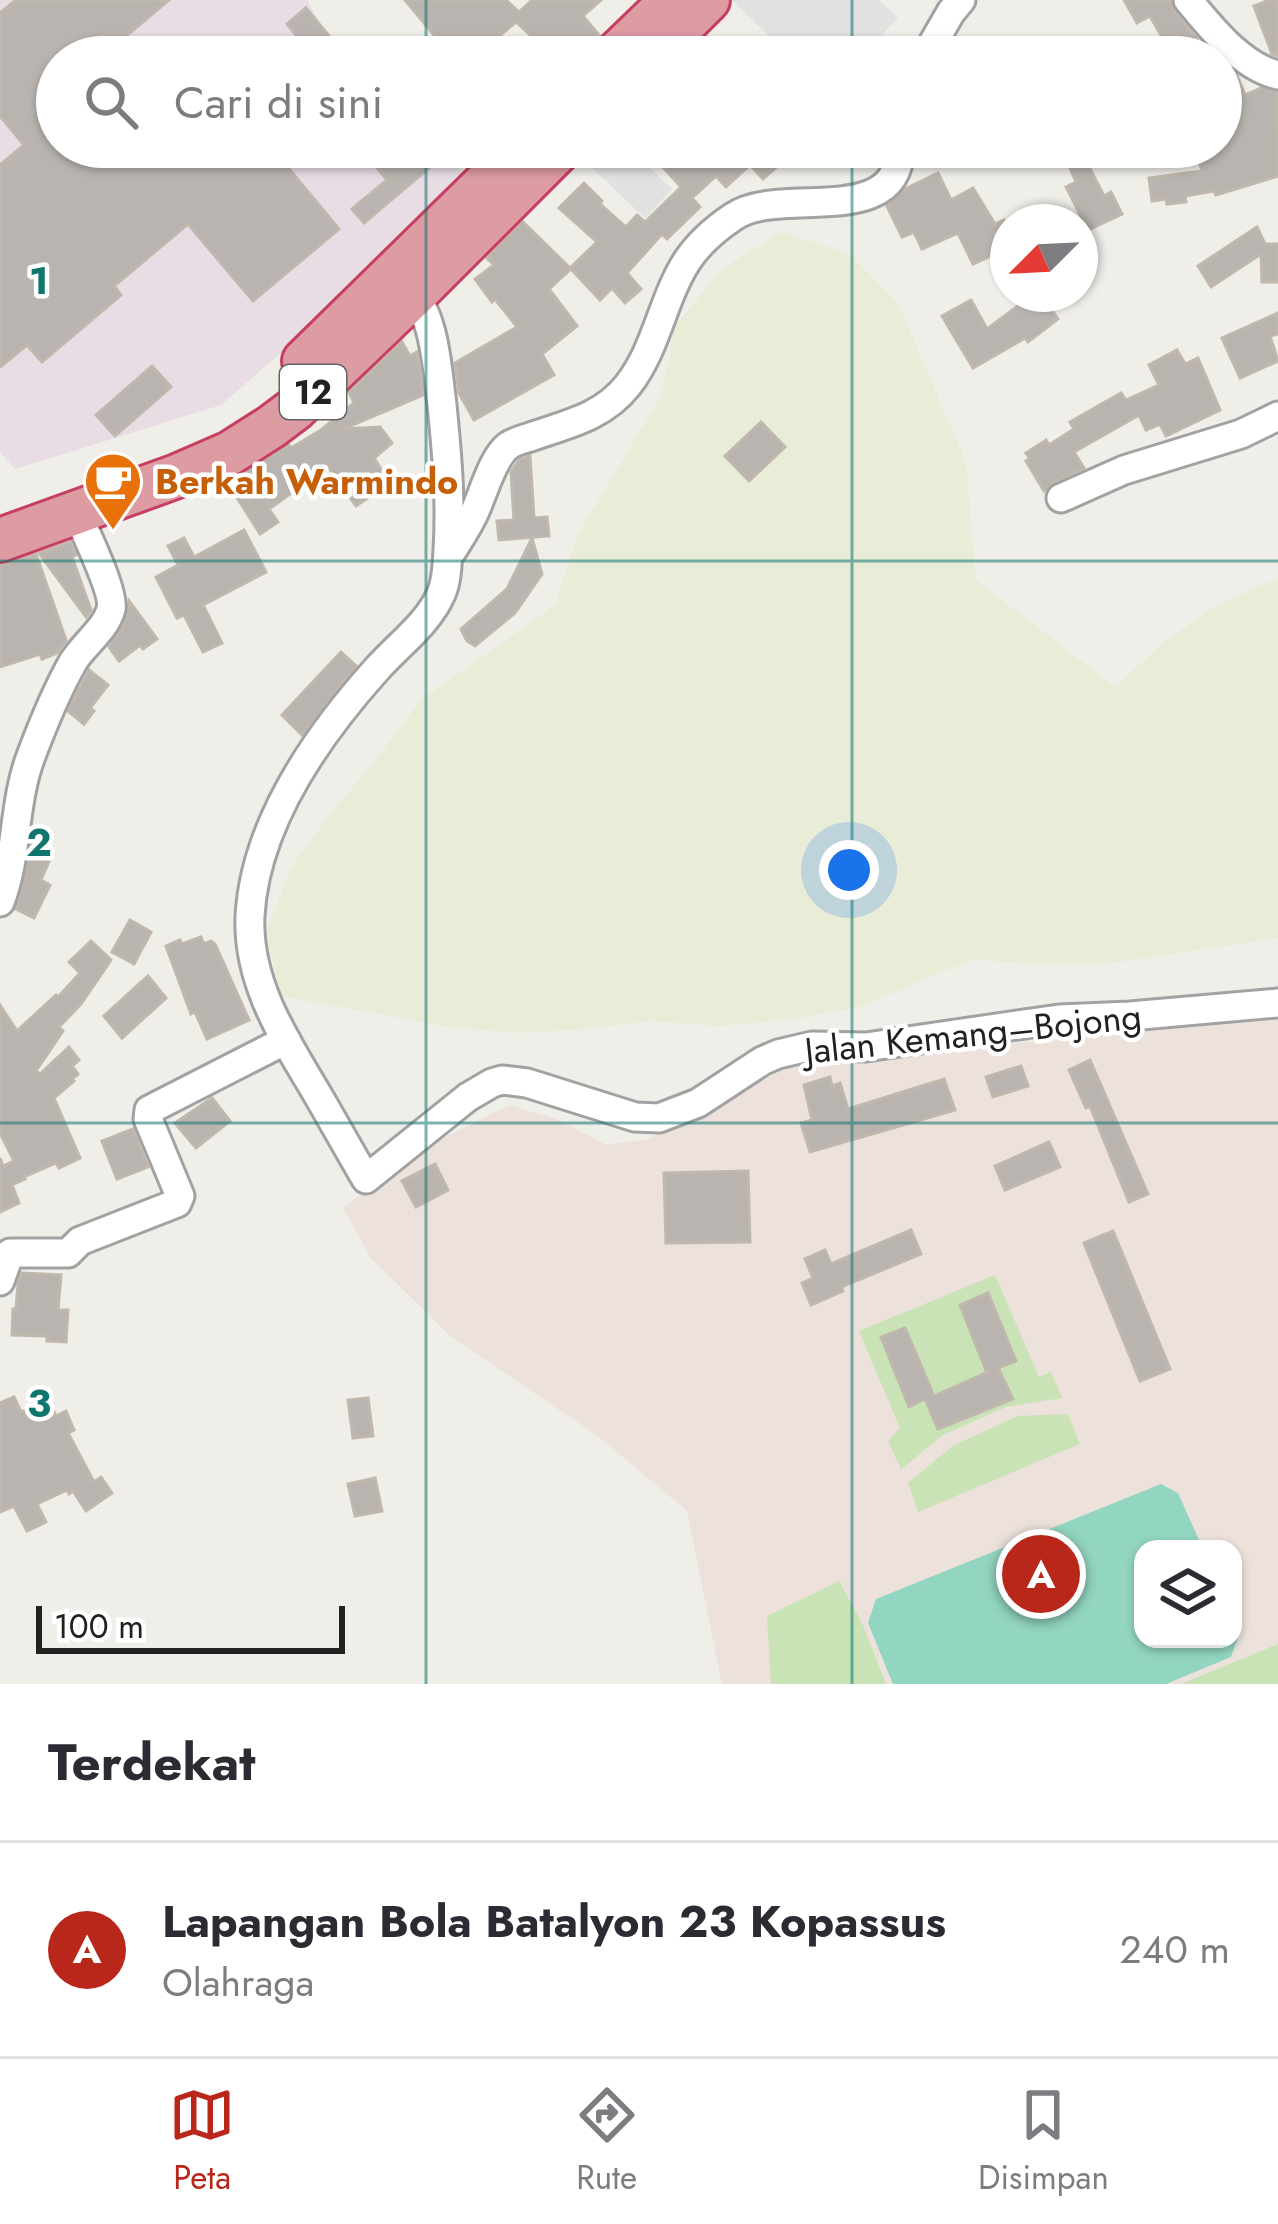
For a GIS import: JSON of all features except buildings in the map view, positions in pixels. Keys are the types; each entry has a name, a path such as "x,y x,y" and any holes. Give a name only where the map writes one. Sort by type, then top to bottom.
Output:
{"highway":[{"path":"635,36 672,0"},
{"path":"673,36 709,0"},
{"name":"12","path":"0,540 230,453 271,427 295,409 503,168"},
{"name":"12","path":"0,512 167,452 254,407 538,168"}],"street":[{"path":"937,36 961,0"},
{"path":"1188,0 1221,36"},
{"path":"1242,54 1278,75"},
{"path":"447,560 503,450 604,410 626,388 644,363 680,273 705,239 742,210 778,203 854,200 873,193 892,182 897,168"},
{"name":"Jalan Kemang–Bojong","path":"404,284 424,311 432,346 450,487 443,588 433,608 345,706 282,803 265,840 250,913 251,952 264,997 366,1179 468,1097 502,1080 527,1083 635,1117 659,1118 698,1103 748,1069 796,1049 894,1044 1059,1019 1278,1003"},
{"path":"1061,498 1107,476 1241,434 1278,416"},
{"path":"0,902 14,856 28,762 74,660 112,607 77,513"},
{"path":"0,1281 8,1254 68,1253 80,1240 177,1203 180,1196 148,1119 149,1110 286,1040"}],"shaded area":[{"path":"0,0 307,0 332,36 36,36 36,168 458,168 474,184 221,405 15,469 0,452"},
{"path":"732,0 879,0 898,18 881,36 769,36"},
{"path":"592,168 650,168 672,189 645,218"},
{"path":"1278,1020 1278,1684 722,1684 687,1511 599,1437 449,1335 371,1258 343,1208 424,1148 509,1105 556,1119 607,1145 648,1139 799,1062"}],"green space":[{"path":"781,232 850,254 898,303 966,462 976,580 1115,687 1164,642 1217,605 1278,578 1278,938 1104,964 973,959 859,1007 719,1026 648,1021 518,1033 449,1027 281,996 266,933 290,869 420,701 555,605 577,536 662,394 675,326 722,269"},
{"path":"995,1275 1039,1377 1051,1372 1062,1398 1006,1407 943,1435 901,1469 888,1441 900,1428 859,1331"},
{"path":"1068,1414 1080,1444 918,1512 908,1483 954,1445 1018,1416"},
{"path":"1161,1484 1178,1493 1199,1540 1134,1540 1134,1648 1234,1648 1231,1657 1166,1684 893,1684 868,1623 876,1599"},
{"path":"839,1581 886,1684 771,1684 767,1616"},
{"path":"1278,1644 1278,1684 1181,1684"}],"place":[{"name":"Berkah Warmindo","path":"113,532"},
{"name":"Lapangan Bola Batalyon 23 Kopassus","path":"1041,1574"}]}
